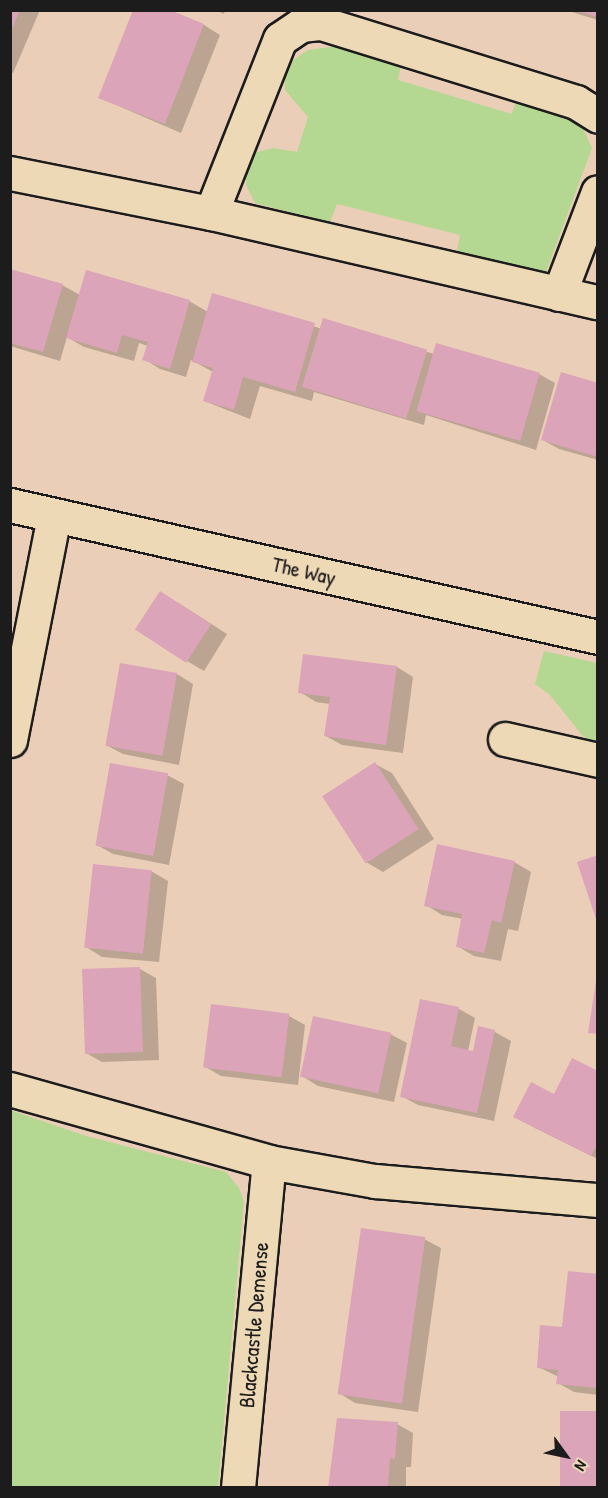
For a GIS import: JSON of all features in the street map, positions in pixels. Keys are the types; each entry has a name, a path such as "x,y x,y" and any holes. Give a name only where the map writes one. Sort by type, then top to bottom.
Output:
{"street":[{"path":"211,213 280,39 300,25 321,23 354,33 576,102 597,116"},
{"path":"10,173 211,213 597,303"},
{"path":"559,294 597,192"},
{"name":"The Way","path":"10,505 597,637"},
{"path":"10,740 54,515"},
{"path":"505,739 597,760"},
{"path":"10,1089 269,1162 375,1181 597,1200"},
{"name":"Blackcastle Demense","path":"238,1488 269,1162"}],"green space":[{"path":"338,46 401,64 398,80 512,114 516,101 579,120 592,148 546,272 457,251 460,235 337,204 330,222 255,203 246,185 246,168 253,153 273,148 297,152 308,117 285,90 284,67 308,50"},
{"path":"544,651 597,663 597,746 582,735 550,695 535,684"},
{"path":"10,1110 86,1136 226,1172 239,1188 244,1202 218,1487 11,1487"}],"building":[{"path":"10,10 20,10 10,33"},
{"path":"133,10 170,10 204,24 165,124 98,98"},
{"path":"598,10 598,17 578,11"},
{"path":"10,269 63,284 43,352 10,343"},
{"path":"86,270 190,300 170,369 142,360 148,342 122,335 117,353 66,338"},
{"path":"212,293 315,323 295,392 243,377 234,410 203,401 213,368 192,362"},
{"path":"323,318 427,350 406,419 302,387"},
{"path":"436,343 540,373 520,441 416,411"},
{"path":"561,372 598,383 598,457 541,440"},
{"path":"160,591 211,624 186,663 135,630"},
{"path":"303,654 397,666 386,745 324,736 330,697 298,693"},
{"path":"120,663 177,673 163,756 105,746"},
{"path":"375,762 419,829 366,863 322,796"},
{"path":"110,763 168,773 154,856 95,846"},
{"path":"437,844 515,861 501,923 492,920 484,953 456,947 462,914 424,906"},
{"path":"598,855 598,922 597,922 577,862"},
{"path":"93,864 152,870 143,954 84,948"},
{"path":"140,967 143,1052 85,1054 82,969"},
{"path":"596,981 598,981 598,1034 588,1033"},
{"path":"420,999 459,1007 451,1046 473,1051 478,1026 495,1030 477,1113 400,1097"},
{"path":"211,1004 289,1014 282,1077 203,1068"},
{"path":"313,1016 391,1033 378,1093 300,1077"},
{"path":"572,1058 598,1071 598,1143 591,1156 513,1117 531,1082 554,1094"},
{"path":"361,1228 425,1237 402,1403 338,1394"},
{"path":"568,1271 598,1274 598,1388 556,1384 558,1370 537,1368 540,1325 562,1327"},
{"path":"560,1411 598,1411 598,1488 560,1488"},
{"path":"337,1418 398,1422 395,1459 390,1458 388,1488 328,1488"}]}
